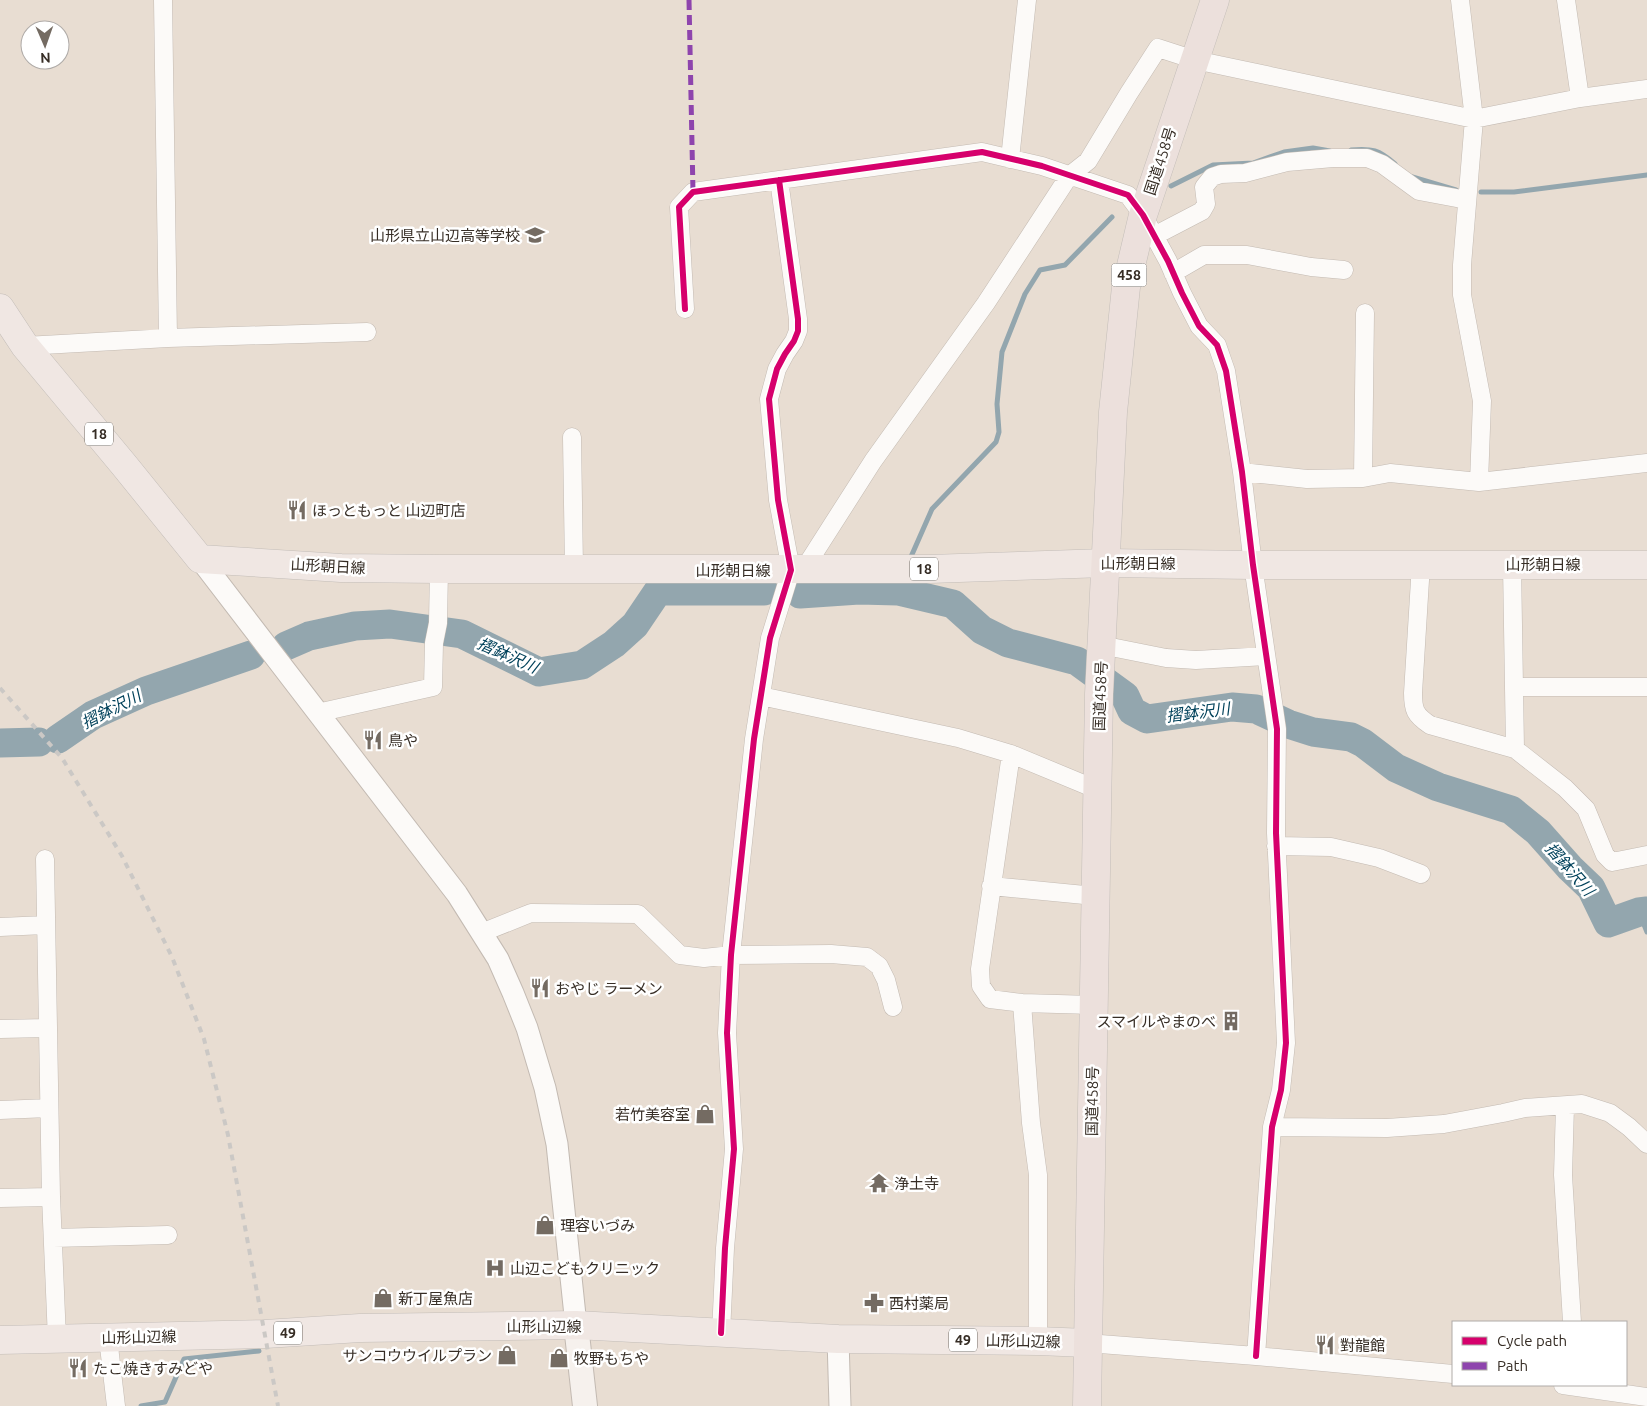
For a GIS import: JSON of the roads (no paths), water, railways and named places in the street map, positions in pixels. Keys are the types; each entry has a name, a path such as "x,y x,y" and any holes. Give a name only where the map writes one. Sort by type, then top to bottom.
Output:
{"highway":[{"name":"国道458号","path":"1087,1406 1099,694 1113,412 1126,288 1148,225 1195,60 1215,0"}],"main road":[{"name":"18","path":"0,308 25,346 200,559"},
{"name":"山形朝日線","path":"200,559 341,568 439,569 930,569 1105,563 1647,565"},
{"name":"山形山辺線","path":"0,1340 265,1334 360,1328 576,1325 838,1338 1087,1343"},
{"path":"576,1325 585,1406"}],"street":[{"path":"163,0 168,338"},
{"path":"1010,159 1027,0"},
{"path":"1460,0 1474,119 1462,265 1462,295 1482,401 1479,482"},
{"path":"1566,0 1580,98"},
{"path":"722,1333 725,1248 734,1149 727,1033 731,955 746,800 770,638 797,569 986,303 1069,176 1088,161 1128,92 1158,48 1195,60 1474,119 1580,98 1647,89"},
{"path":"685,309 679,207 693,192 982,152 1042,166 1128,196 1148,225 1168,261 1199,326 1217,345 1226,371 1242,472 1253,564 1277,729 1276,846 1286,1043 1281,1090 1272,1127 1256,1356"},
{"path":"1148,225 1202,211 1206,204 1204,187 1212,176 1245,173 1287,162 1333,158 1367,158 1382,164 1419,191 1467,200"},
{"path":"779,180 798,319 796,336 778,369 769,399 778,500 797,569"},
{"path":"1173,273 1204,255 1247,255 1311,267 1344,270"},
{"path":"1364,478 1365,313"},
{"path":"25,346 168,338 367,332"},
{"path":"572,436 574,569"},
{"path":"1242,472 1308,479 1364,478 1390,473 1479,482 1647,463"},
{"path":"200,559 457,894 498,959 527,1028 549,1102 557,1144 576,1325"},
{"path":"1421,564 1413,709 1421,719 1430,725 1515,749 1565,788 1586,809 1605,855 1612,862 1647,855"},
{"path":"1512,564 1515,749"},
{"path":"316,712 433,688 434,643 438,623 439,569"},
{"path":"1101,654 1196,660 1266,656"},
{"path":"1514,687 1647,687"},
{"path":"760,696 958,738 1011,754 1098,790"},
{"path":"1011,754 980,969 981,986 990,999 1022,1003 1093,1005"},
{"path":"1276,846 1331,847 1380,858 1421,874"},
{"path":"45,859 51,1197 57,1339"},
{"path":"991,886 1095,896"},
{"path":"481,933 532,912 638,914 680,955 704,958 731,955 831,954 867,957 879,966 886,980 893,1007"},
{"path":"0,927 45,925"},
{"path":"1022,1003 1031,1123 1038,1175 1038,1341"},
{"path":"0,1029 47,1028"},
{"path":"1272,1127 1387,1128 1444,1124 1525,1108 1582,1104 1610,1113 1647,1144"},
{"path":"1565,1106 1563,1174 1572,1321"},
{"path":"0,1110 49,1108"},
{"path":"0,1198 51,1197"},
{"path":"53,1238 168,1235"},
{"path":"108,1338 116,1406"},
{"path":"838,1338 840,1406"},
{"path":"1087,1343 1452,1374"},
{"path":"1575,1386 1611,1399 1647,1397"}],"waterway":[{"path":"1171,186 1213,165 1253,163 1284,152 1313,148 1330,151"},
{"path":"1351,150 1364,149 1375,151 1395,164"},
{"path":"1481,192 1514,192 1647,175"},
{"path":"1409,176 1456,190"},
{"path":"910,559 932,509 996,442 999,432 997,404 1002,352 1025,294 1040,270 1065,265 1112,217"},
{"name":"摺鉢沢川","path":"800,594 859,590 898,591 953,604 982,630 1008,643 1077,661 1125,696 1132,711 1147,719 1232,707 1256,709 1288,724 1313,732 1351,737 1363,743 1396,768 1438,787 1511,810 1538,832 1570,868 1591,888 1608,923 1647,911"},
{"name":"摺鉢沢川","path":"286,646 309,636 355,626 390,624 462,634 539,672 582,665 614,644 635,625 658,591 764,591"},
{"name":"摺鉢沢川","path":"58,739 93,715 146,691 251,655"},
{"name":"摺鉢沢川","path":"0,743 39,742"},
{"path":"1639,912 1647,932"},
{"path":"141,1406 165,1402 184,1359 259,1351"}],"railway":[{"path":"0,688 62,758 122,856 172,957 204,1039 228,1135 278,1406"}],"place":[{"name":"山形県立山辺高等学校","path":"535,235"},
{"name":"ほっともっと 山辺町店","path":"297,510"},
{"name":"鳥や","path":"373,740"},
{"name":"おやじ ラーメン","path":"540,988"},
{"name":"スマイルやまのべ","path":"1231,1021"},
{"name":"若竹美容室","path":"705,1114"},
{"name":"浄土寺","path":"879,1183"},
{"name":"理容いづみ","path":"545,1225"},
{"name":"山辺こどもクリニック","path":"495,1268"},
{"name":"新丁屋魚店","path":"383,1298"},
{"name":"西村薬局","path":"874,1303"},
{"name":"對龍館","path":"1325,1345"},
{"name":"サンコウウイルプラン","path":"507,1355"},
{"name":"牧野もちや","path":"559,1358"},
{"name":"たこ焼きすみどや","path":"78,1368"}]}
